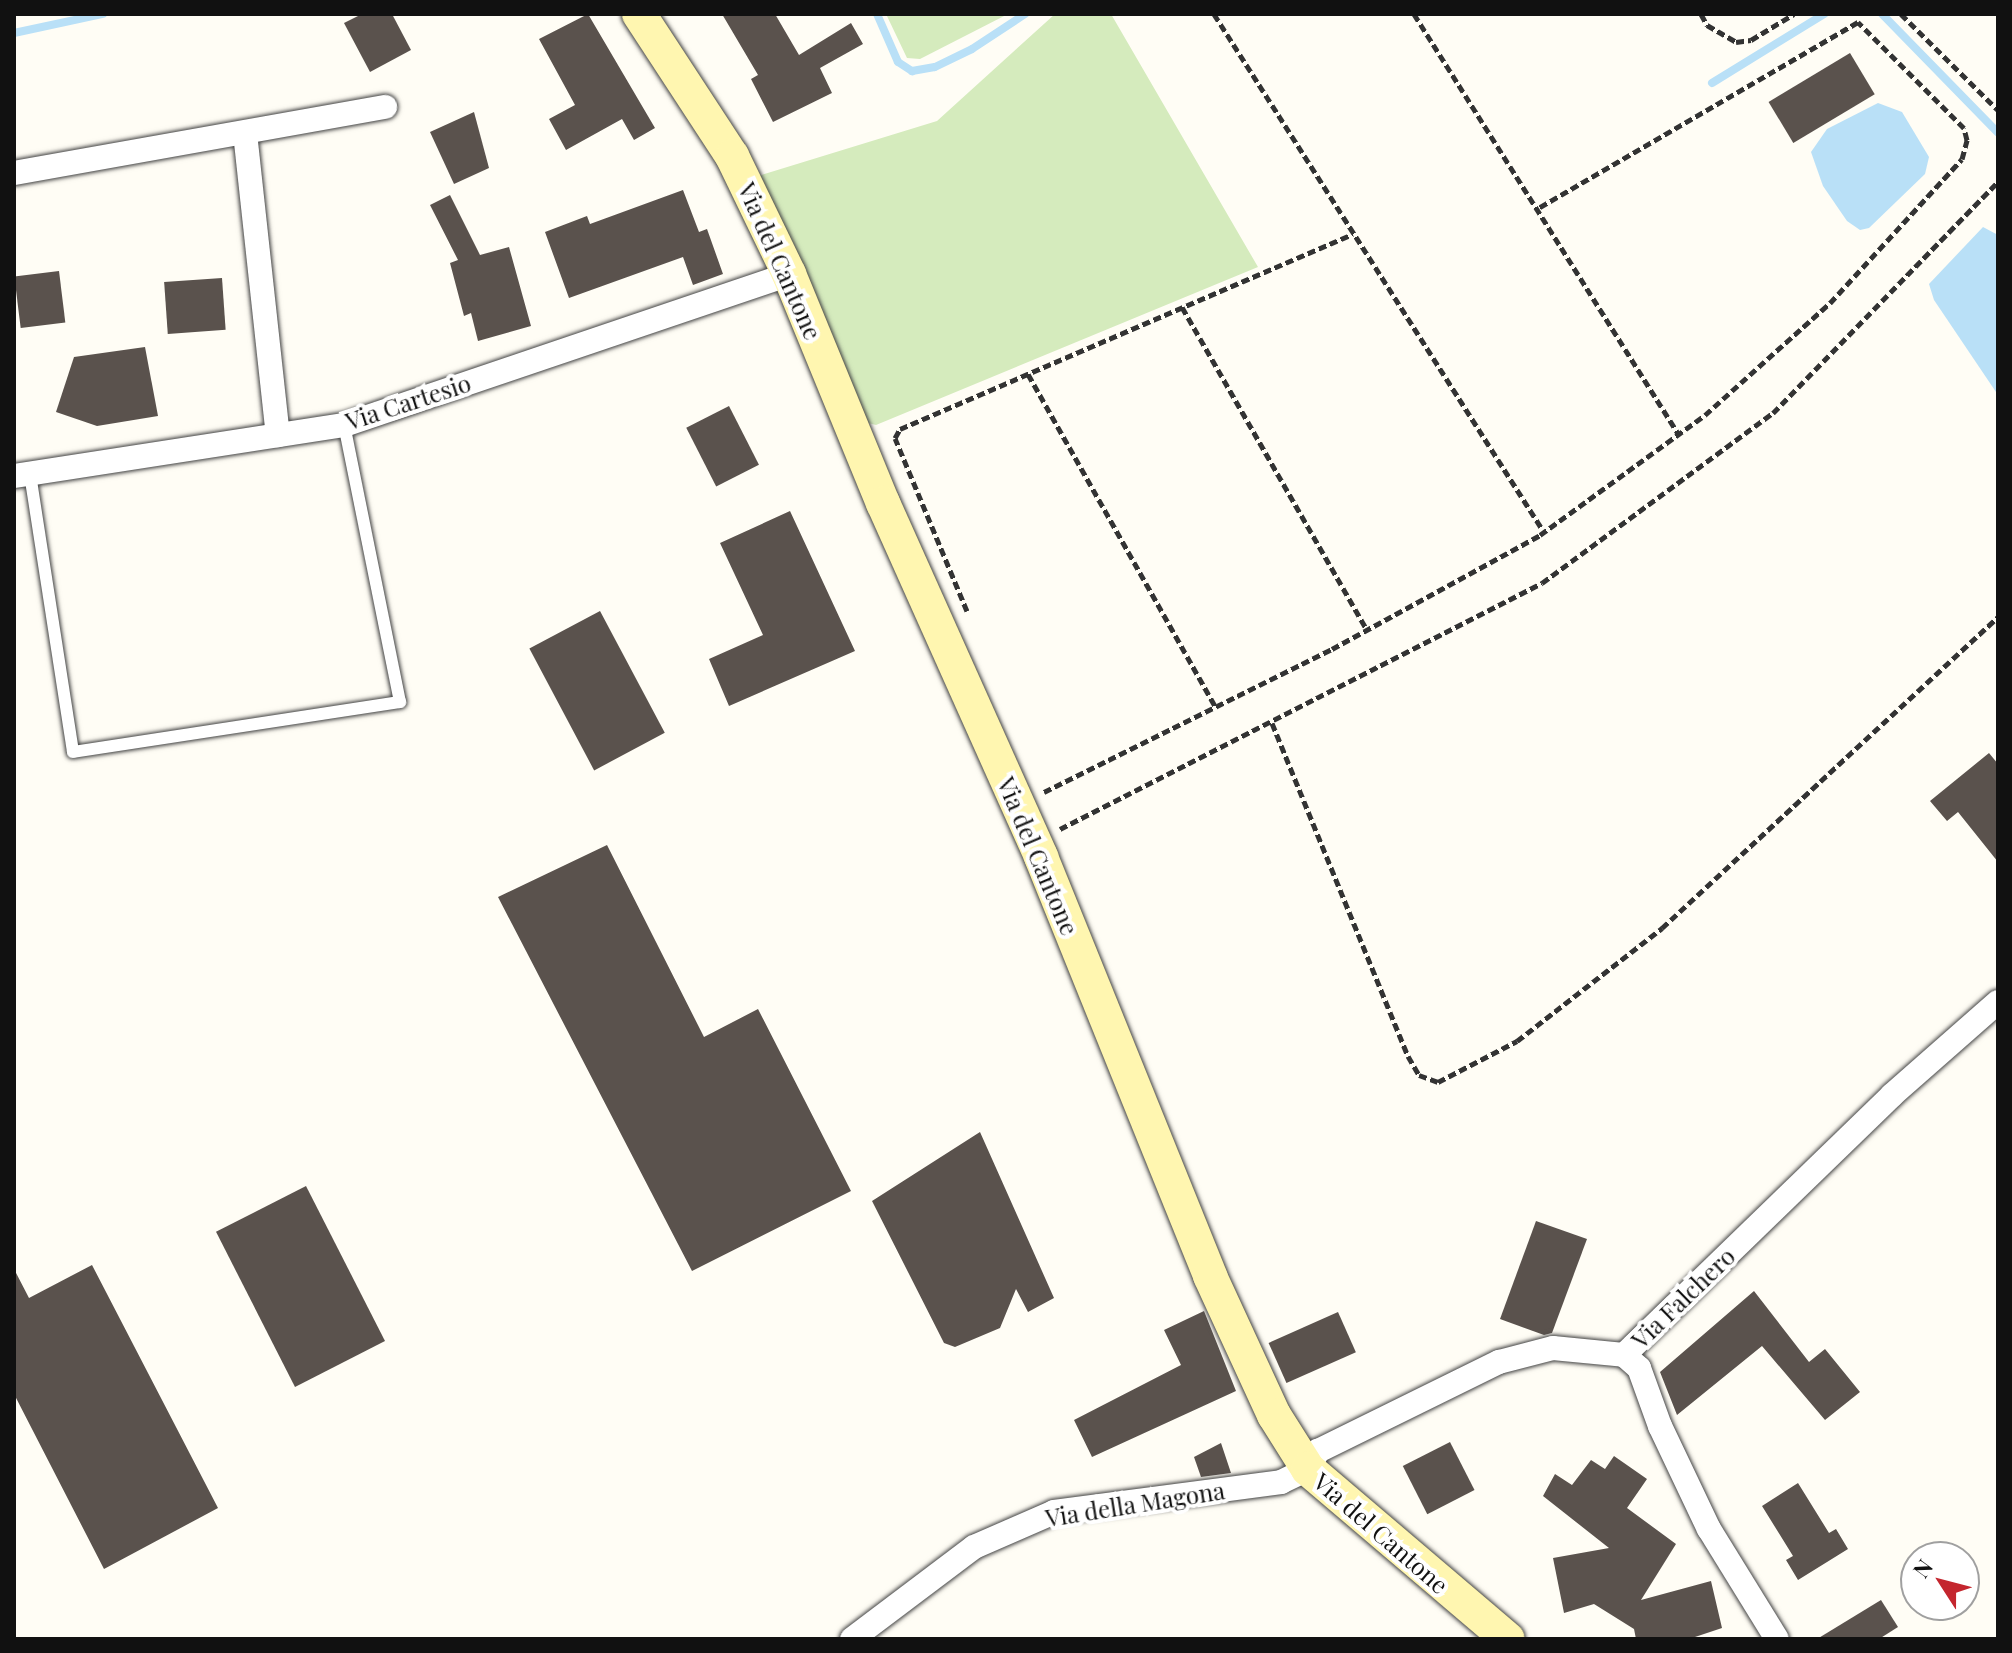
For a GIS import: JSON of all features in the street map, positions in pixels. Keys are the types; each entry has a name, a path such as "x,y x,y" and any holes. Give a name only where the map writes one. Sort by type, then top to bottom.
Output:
{"street":[{"name":"Via del Cantone","path":"639,14 732,156 789,274 883,503 1031,836 1210,1276 1274,1415 1308,1469 1508,1639"},
{"path":"14,173 385,107"},
{"path":"245,133 278,435"},
{"name":"Via Cartesio","path":"22,475 344,425 789,274"},
{"name":"Via Falchero","path":"1308,1469 1318,1451 1499,1362 1553,1348 1624,1355 1892,1095 1998,1002"},
{"path":"1624,1355 1639,1368 1660,1426 1709,1529 1777,1639"},
{"name":"Via della Magona","path":"852,1639 1004,1531 1054,1512 1281,1482 1308,1469"}],"lane":[{"path":"22,475 73,752 400,702 344,425"}],"path":[{"path":"1214,14 1544,532"},
{"path":"1414,14 1679,435"},
{"path":"1701,14 1707,25 1736,42 1751,40 1794,14"},
{"path":"1901,14 1998,110"},
{"path":"1036,781 1039,794 1068,783 1367,630 1544,532 1679,435 1830,303 1962,159 1967,150 1964,128 1858,22 1537,209"},
{"path":"1031,836 1064,828 1542,583 1773,413 1998,182"},
{"path":"973,625 895,438 909,424 1353,234"},
{"path":"1182,307 1367,630"},
{"path":"1028,373 1216,708"},
{"path":"1272,723 1408,1056 1419,1075 1438,1082 1517,1041 1662,928 1998,617"}],"green space":[{"path":"886,14 1008,14 920,59 907,58"},
{"path":"1055,14 1111,14 1258,267 876,425 868,423 755,177 937,121"}],"water":[{"path":"1878,103 1902,112 1929,157 1925,174 1869,228 1860,230 1847,221 1823,186 1811,152 1827,129"},
{"path":"1983,227 1998,235 1998,395 1934,300 1929,284"}],"building":[{"path":"362,14 392,14 411,50 370,72 344,23"},
{"path":"588,14 655,128 634,140 622,119 566,150 549,119 575,105 539,39"},
{"path":"722,14 775,14 799,55 851,23 863,44 820,68 832,93 773,122 751,79 758,75"},
{"path":"1850,53 1875,94 1793,143 1769,102"},
{"path":"474,112 489,168 454,184 430,132"},
{"path":"683,190 699,232 707,229 723,274 693,285 683,257 569,298 545,232 587,216 590,224"},
{"path":"450,195 480,255 509,247 531,326 478,341 471,313 464,316 450,263 458,260 430,205"},
{"path":"59,271 65,323 21,328 14,276"},
{"path":"222,278 226,330 168,334 164,282"},
{"path":"145,347 158,416 97,426 56,412 74,357"},
{"path":"729,406 759,465 716,487 686,428"},
{"path":"790,511 855,651 729,706 709,659 763,635 720,543"},
{"path":"600,611 665,733 594,770 529,649"},
{"path":"1989,753 1998,764 1998,862 1958,812 1947,821 1930,801"},
{"path":"607,845 704,1037 758,1009 851,1191 692,1271 498,897"},
{"path":"980,1132 1054,1298 1028,1312 1016,1289 1000,1328 955,1347 944,1343 872,1201"},
{"path":"306,1186 385,1341 295,1387 216,1232"},
{"path":"1536,1221 1587,1239 1552,1333 1544,1335 1500,1319"},
{"path":"92,1265 218,1508 104,1569 14,1394 14,1269 29,1298"},
{"path":"1754,1291 1809,1362 1825,1349 1860,1392 1825,1420 1762,1346 1677,1415 1660,1372"},
{"path":"1204,1311 1236,1391 1092,1457 1074,1420 1181,1365 1164,1330"},
{"path":"1338,1312 1356,1352 1286,1383 1269,1343"},
{"path":"1450,1442 1475,1490 1427,1514 1403,1466"},
{"path":"1221,1443 1231,1473 1201,1477 1194,1457"},
{"path":"1614,1456 1647,1479 1627,1508 1676,1544 1641,1600 1711,1581 1722,1628 1689,1639 1636,1639 1634,1629 1594,1604 1564,1613 1553,1558 1609,1548 1543,1496 1555,1474 1572,1485 1591,1460 1605,1469"},
{"path":"1798,1483 1829,1533 1836,1529 1848,1549 1798,1580 1786,1560 1793,1556 1762,1506"},
{"path":"1881,1600 1898,1627 1879,1639 1817,1639"}],"waterway":[{"path":"14,33 103,14"},
{"path":"877,14 898,62 912,71 935,67 972,49 1025,14"},
{"path":"1712,83 1824,14"},
{"path":"1882,14 1998,133"}]}
